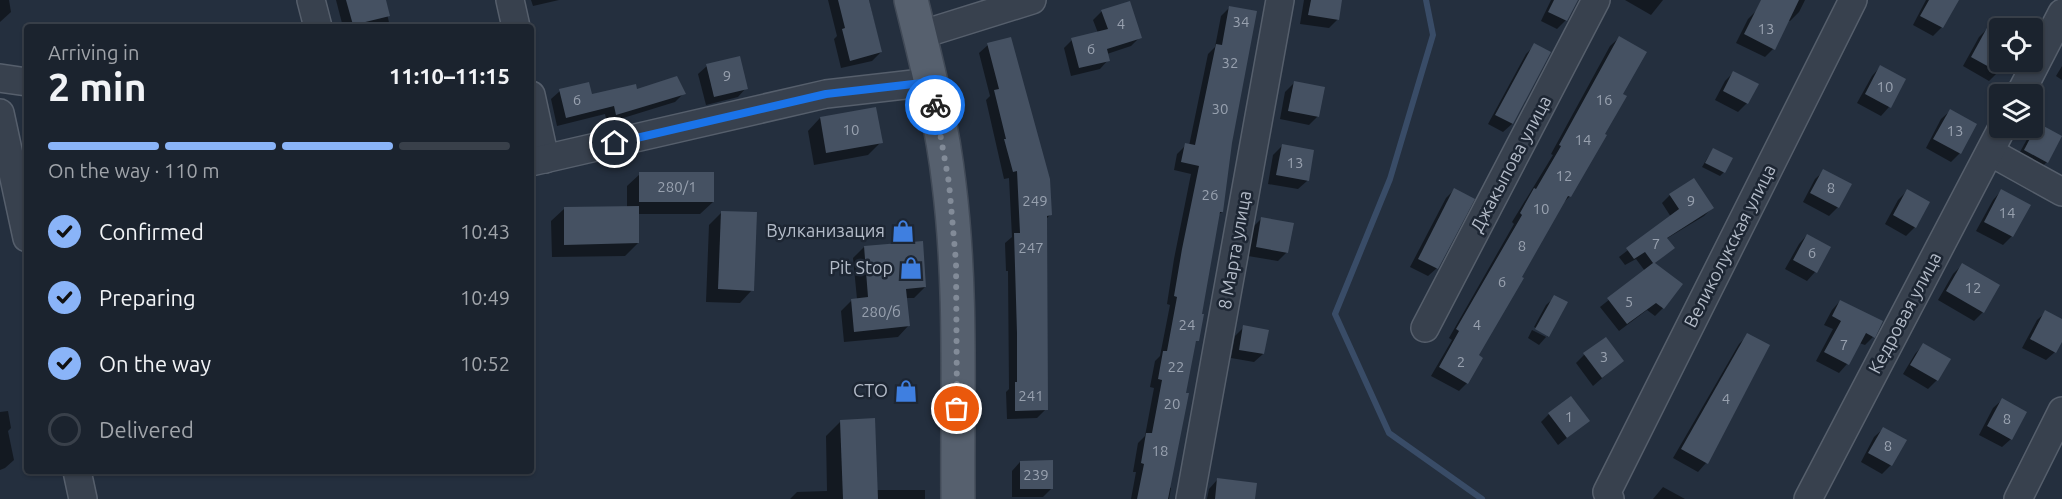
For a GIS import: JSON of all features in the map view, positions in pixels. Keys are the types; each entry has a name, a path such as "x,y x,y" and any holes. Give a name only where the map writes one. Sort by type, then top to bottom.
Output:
{"main road":[{"path":"911,0 931,82 949,183 956,262 958,499"}],"street":[{"path":"311,0 317,24"},
{"path":"510,0 515,24"},
{"path":"920,35 1032,0"},
{"name":"8 Марта улица","path":"1190,499 1280,0"},
{"name":"Джакыпова улица","path":"1425,328 1596,0"},
{"name":"Великолукская улица","path":"1609,496 1853,0"},
{"path":"2025,84 2062,13"},
{"path":"0,78 24,82"},
{"path":"534,123 538,160 826,94 931,82"},
{"path":"0,113 24,224"},
{"name":"Кедровая улица","path":"1809,499 1997,138"},
{"path":"1990,152 2062,192"},
{"path":"2018,499 2062,411"},
{"path":"78,474 83,499"}],"building":[{"path":"346,0 386,0 390,16 353,24"},
{"path":"838,0 869,0 882,52 850,61"},
{"path":"1311,0 1342,0 1339,20 1308,15"},
{"path":"1554,0 1578,0 1567,21 1548,12"},
{"path":"1761,0 1799,0 1775,50 1744,34"},
{"path":"1929,0 1959,0 1943,28 1920,16"},
{"path":"1130,1 1142,38 1107,49 1110,61 1079,68 1071,38 1108,29 1101,10"},
{"path":"1229,6 1257,11 1199,341 1196,341 1186,393 1189,393 1168,499 1137,499 1144,464 1141,463 1146,433 1152,433 1162,380 1158,379 1163,351 1167,351 1177,297 1174,296 1182,249 1199,166 1181,162 1185,143 1195,145 1216,44 1222,45"},
{"path":"1988,26 1989,67 1971,57"},
{"path":"1619,36 1647,52 1623,94 1627,96 1605,134 1607,135 1571,197 1568,196 1522,277 1524,278 1479,355 1483,358 1468,384 1439,367 1459,331 1456,329 1522,215 1520,213 1534,188 1536,189 1561,146 1559,145"},
{"path":"1011,37 1050,179 1052,215 1047,216 1048,410 1015,411 1017,333 1014,233 1020,233 1017,171 1013,172 1004,139 1006,139 994,90 999,89 987,43"},
{"path":"1534,43 1551,52 1513,124 1495,115"},
{"path":"740,56 748,89 714,97 706,64"},
{"path":"1880,65 1906,79 1891,108 1865,94"},
{"path":"1733,71 1759,84 1748,104 1723,91"},
{"path":"677,76 686,94 616,115 614,106 566,118 559,89 589,82 592,94 636,84 637,89"},
{"path":"1294,81 1325,87 1319,117 1288,111"},
{"path":"876,107 883,143 826,153 820,117"},
{"path":"1950,109 1977,124 1961,154 1933,139"},
{"path":"2043,126 2062,136 2048,163 2024,150 2030,138 2043,138"},
{"path":"1282,144 1314,150 1309,181 1276,175"},
{"path":"1713,148 1733,158 1725,173 1705,163"},
{"path":"1823,169 1852,184 1839,208 1810,193"},
{"path":"639,172 714,172 714,202 639,202"},
{"path":"1694,178 1714,208 1667,238 1675,248 1655,263 1683,284 1664,309 1656,303 1627,324 1607,298 1653,263 1645,252 1634,259 1626,248 1679,209 1669,194"},
{"path":"1454,188 1475,199 1438,269 1418,259"},
{"path":"1907,189 1930,202 1916,228 1893,215"},
{"path":"2001,189 2031,205 2013,237 1984,222"},
{"path":"639,206 639,243 564,245 564,207"},
{"path":"721,211 757,212 754,291 718,289"},
{"path":"1261,217 1294,223 1288,253 1256,247"},
{"path":"1807,234 1831,247 1817,273 1793,260"},
{"path":"923,241 926,287 906,289 910,326 854,332 851,299 868,297 864,246"},
{"path":"1962,263 2000,285 1984,313 1946,291"},
{"path":"1554,295 1568,302 1549,337 1535,329"},
{"path":"1840,300 1883,321 1875,338 1866,333 1849,365 1824,352 1841,321 1832,316"},
{"path":"2045,310 2062,319 2062,342 2056,353 2030,339"},
{"path":"1243,325 1269,330 1264,354 1239,350"},
{"path":"1747,333 1770,345 1708,464 1681,449"},
{"path":"1606,337 1624,361 1602,378 1583,353"},
{"path":"1923,343 1951,359 1938,381 1910,365"},
{"path":"1571,396 1590,421 1567,438 1548,413"},
{"path":"2002,398 2027,412 2012,440 1987,426"},
{"path":"875,418 878,499 843,499 840,420"},
{"path":"1883,427 1907,440 1892,466 1868,453"},
{"path":"1053,460 1053,489 1020,489 1020,461"},
{"path":"1217,478 1257,483 1255,499 1215,499"}],"waterway":[{"path":"1426,0 1433,35 1390,179 1335,314 1389,433 1482,499"}],"way so far":[{"path":"935,105 949,183 956,262 957,409"}],"place":[{"name":"Вулканизация","path":"903,231"},
{"name":"Pit Stop","path":"911,268"},
{"name":"СТО","path":"906,391"}],"route":[{"path":"615,143 826,94 931,82 935,105"}]}
